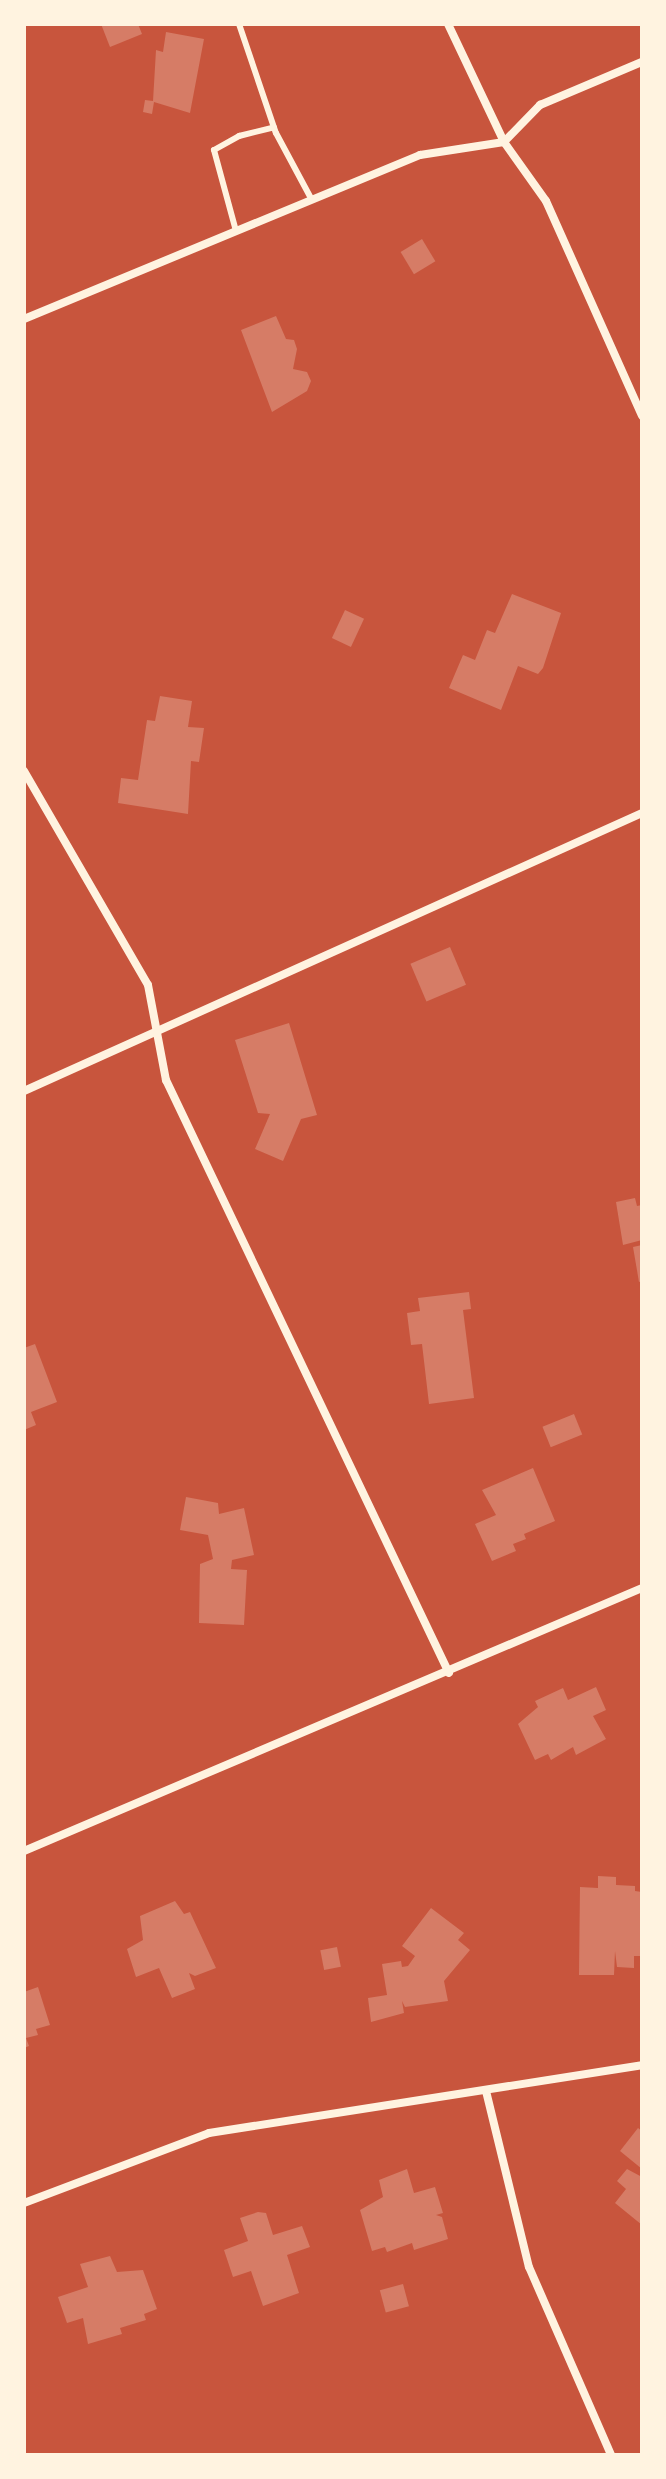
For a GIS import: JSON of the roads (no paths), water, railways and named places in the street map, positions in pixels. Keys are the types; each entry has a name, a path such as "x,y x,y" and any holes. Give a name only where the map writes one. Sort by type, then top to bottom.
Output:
{"street":[{"path":"448,24 504,142 546,201 642,416"},
{"path":"24,319 420,155 504,142 540,105 642,62"},
{"path":"24,771 148,985 166,1080 449,1673"},
{"path":"24,1091 642,813"},
{"path":"24,1851 449,1673 642,1588"},
{"path":"24,2203 209,2133 642,2065"},
{"path":"486,2091 529,2267 611,2455"}],"lane":[{"path":"239,24 274,127 312,200"},
{"path":"236,231 214,150 239,136 274,127"}]}
